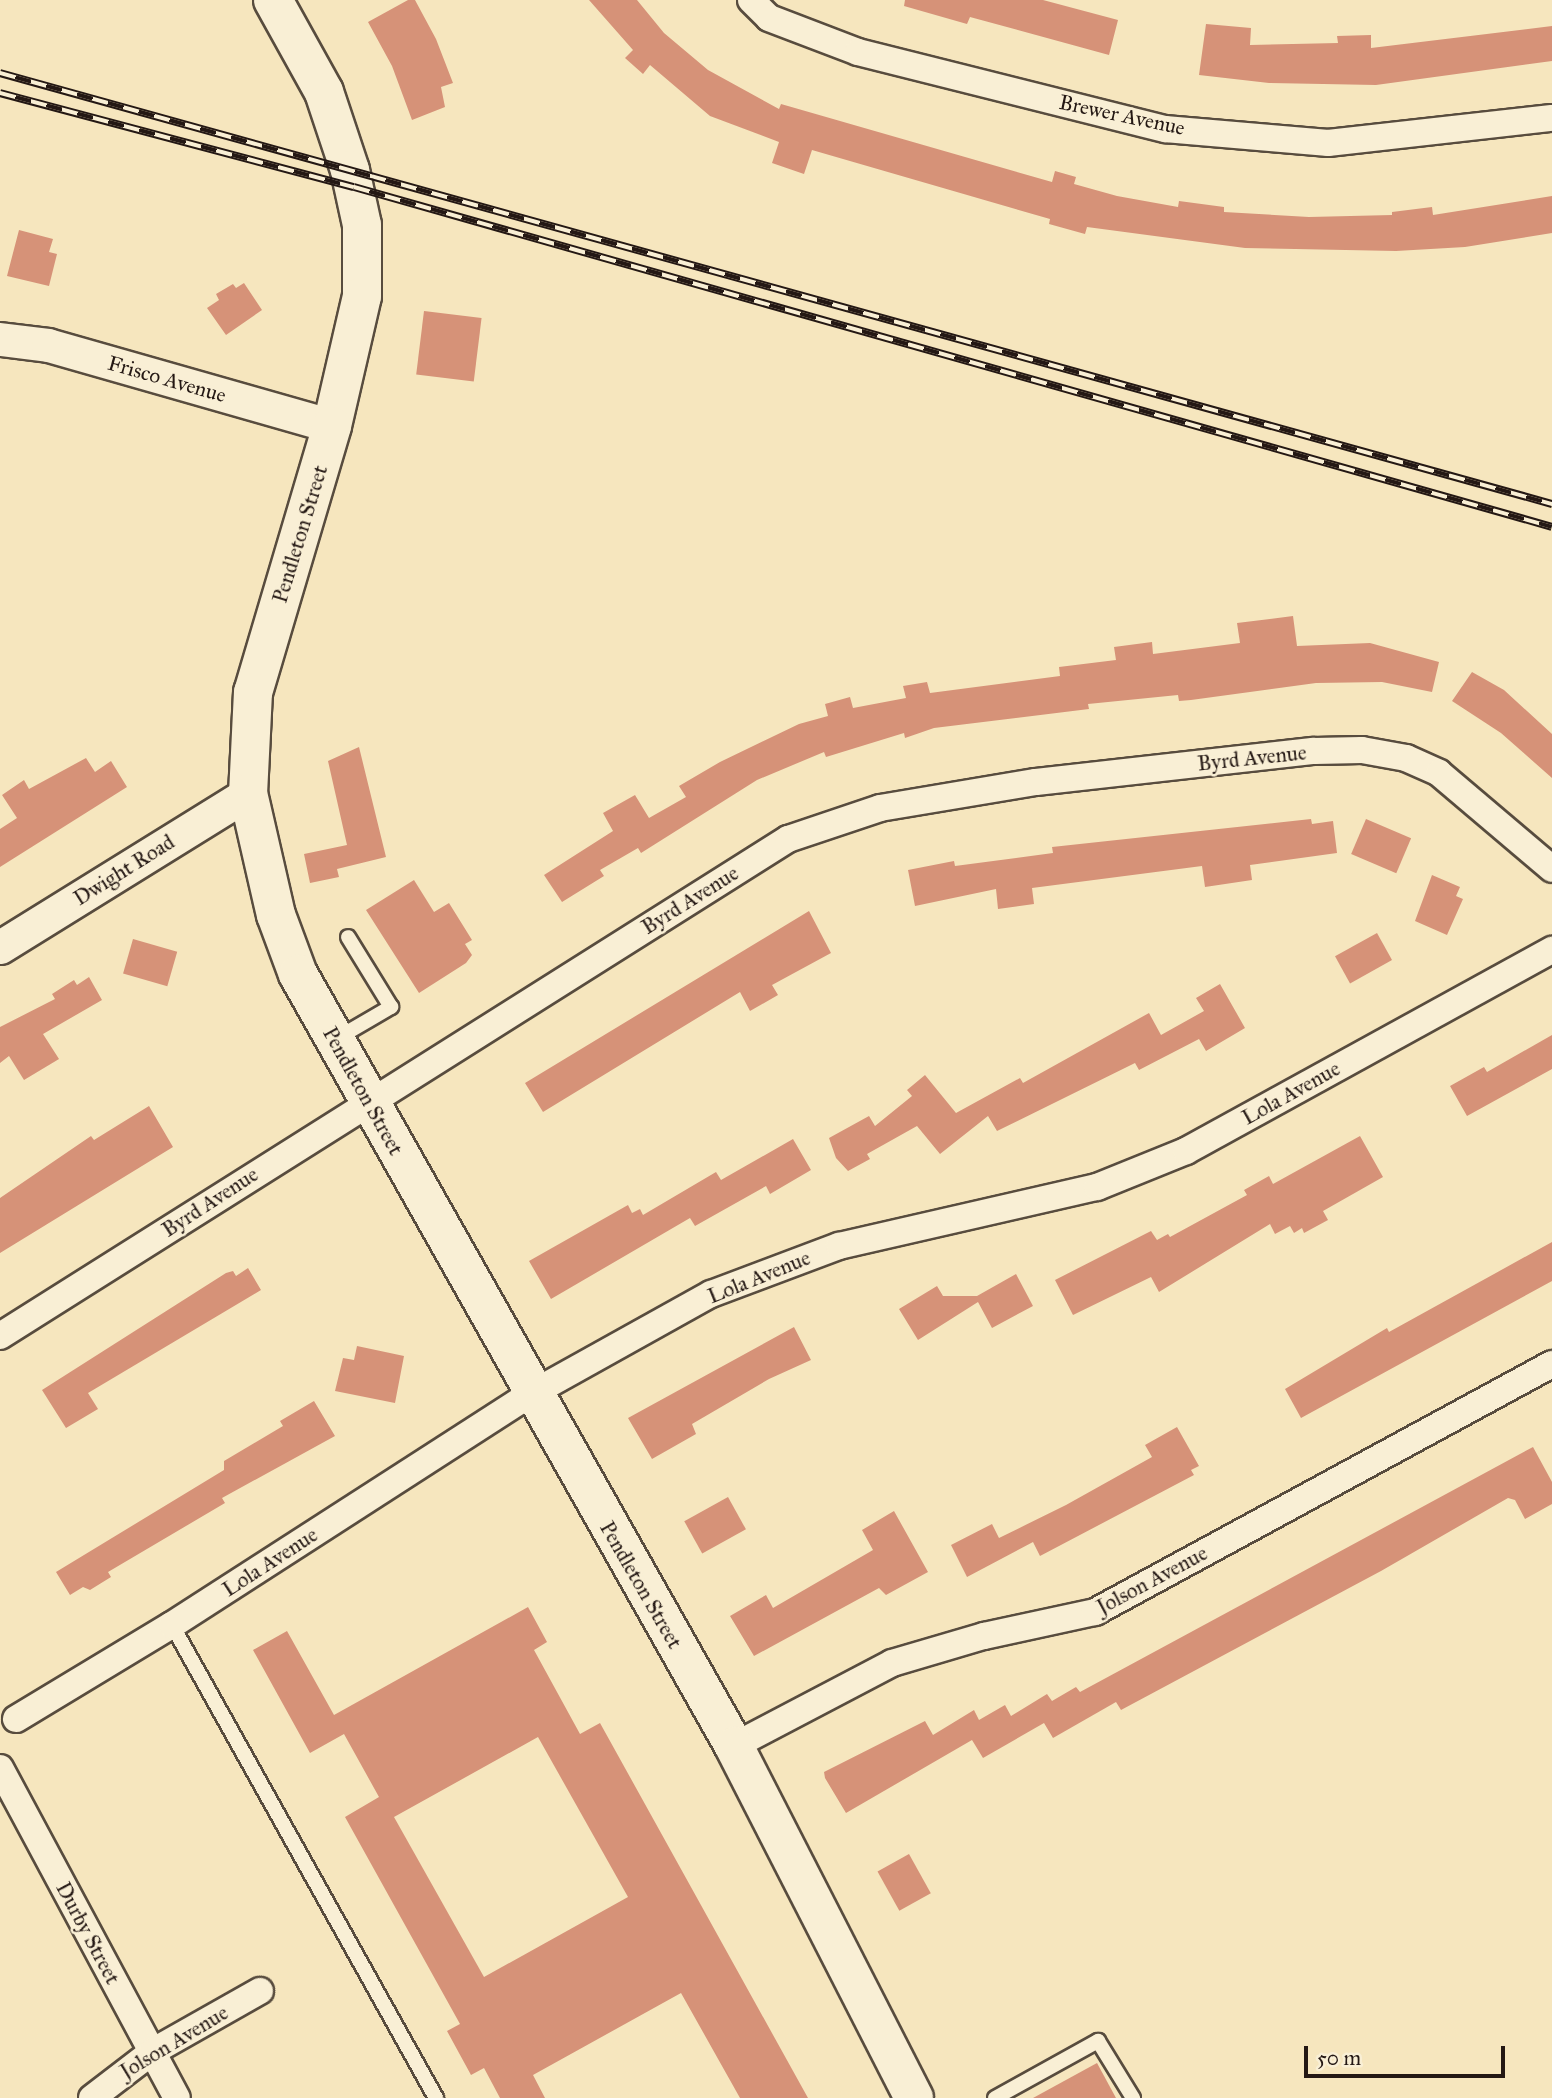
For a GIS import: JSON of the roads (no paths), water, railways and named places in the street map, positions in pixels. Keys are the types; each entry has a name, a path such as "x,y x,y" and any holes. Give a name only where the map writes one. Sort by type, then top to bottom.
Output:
{"main road":[{"name":"Pendleton Street","path":"273,0 324,92 350,170 362,225 362,296 332,426 253,692 248,793 276,915 298,974 531,1394 734,1746 914,2098"}],"street":[{"name":"Brewer Avenue","path":"751,0 769,18 858,52 1166,129 1328,143 1552,118"},
{"name":"Frisco Avenue","path":"0,339 48,345 332,426"},
{"name":"Byrd Avenue","path":"0,1336 788,839 880,808 1036,782 1314,751 1362,750 1406,758 1439,773 1469,795 1552,869"},
{"name":"Dwight Road","path":"0,947 248,793"},
{"name":"Lola Avenue","path":"16,1718 172,1625 531,1394 711,1294 839,1246 1097,1187 1186,1151 1552,950"},
{"name":"Jolson Avenue","path":"734,1746 892,1662 984,1636 1095,1612 1552,1364"},
{"name":"Durby Street","path":"0,1768 177,2098"},
{"name":"Jolson Avenue","path":"92,2098 152,2052 260,1991"}],"lane":[{"path":"335,1040 391,1007 348,937"},
{"path":"172,1625 436,2098"},
{"path":"995,2098 1098,2041 1133,2098"}],"railway":[{"path":"0,73 1552,504"},
{"path":"0,93 354,187 1552,527"}]}
